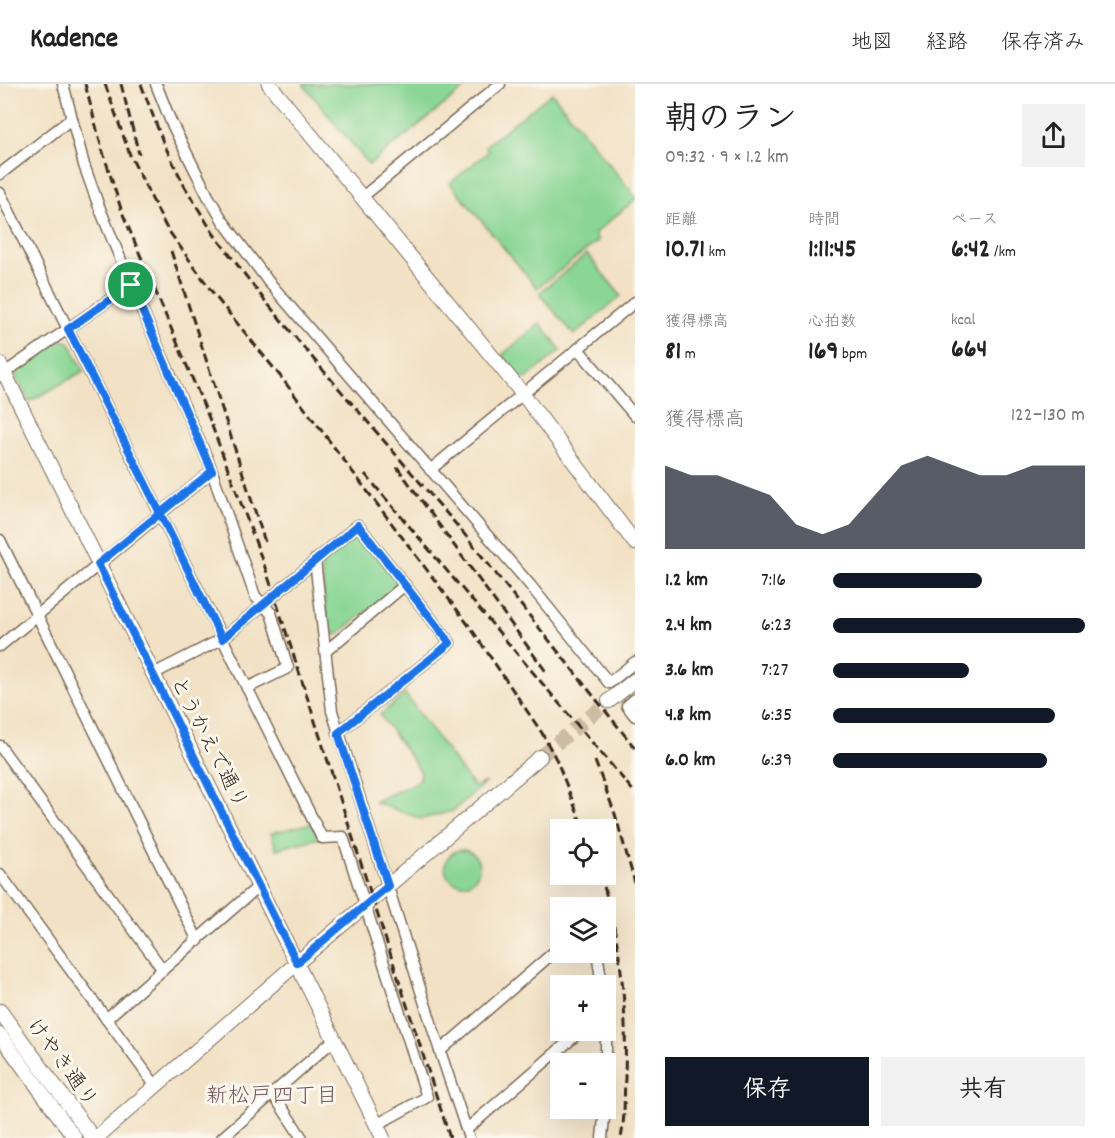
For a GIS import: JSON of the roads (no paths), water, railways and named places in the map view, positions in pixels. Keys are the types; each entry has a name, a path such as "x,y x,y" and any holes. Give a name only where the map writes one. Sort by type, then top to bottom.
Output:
{"street":[{"path":"63,84 71,119 98,204 212,471 255,596 271,613 288,668 247,688"},
{"path":"156,84 188,158 223,220 280,296 530,585 609,683 635,662"},
{"path":"269,84 522,393 635,543"},
{"path":"361,198 500,84"},
{"path":"0,174 71,119"},
{"path":"0,193 322,838 342,837 427,1097 376,1125"},
{"path":"1,371 68,329 131,285"},
{"path":"430,470 635,302"},
{"path":"578,349 635,416"},
{"name":"とうかえで通り","path":"1,371 383,1138"},
{"path":"0,646 212,471"},
{"path":"153,674 222,639 358,525 450,643 338,733"},
{"path":"1,543 198,941"},
{"path":"315,560 332,711 468,1134 570,1041"},
{"path":"326,651 405,585"},
{"path":"609,701 635,680"},
{"path":"635,699 627,706 635,716"},
{"path":"0,746 163,970"},
{"path":"94,1138 540,757"},
{"path":"0,874 155,1085"},
{"path":"106,1019 259,886"},
{"path":"440,1051 550,956"},
{"name":"けやき通り","path":"0,1011 94,1138"},
{"name":"けやき通り","path":"0,1035 75,1138"},
{"path":"222,1138 335,1039"},
{"path":"273,1094 302,1138"},
{"path":"602,1138 604,1119"}],"tunnel":[{"path":"540,757 609,701"}],"railway":[{"path":"85,84 122,212 209,418 266,570 450,1138"},
{"path":"105,84 130,155 166,227 215,296 281,377 470,627 542,733 557,761 580,819"},
{"path":"121,84 139,154"},
{"path":"141,84 163,142 185,187 213,233 316,362 461,530 635,748"},
{"path":"171,251 265,542"},
{"path":"397,467 547,673"},
{"path":"365,474 635,793"},
{"path":"595,761 615,814 635,883"},
{"path":"603,885 618,950 624,1001 625,1078 621,1138"}],"district":[{"name":"新松戸四丁目","path":"272,1094"}]}
